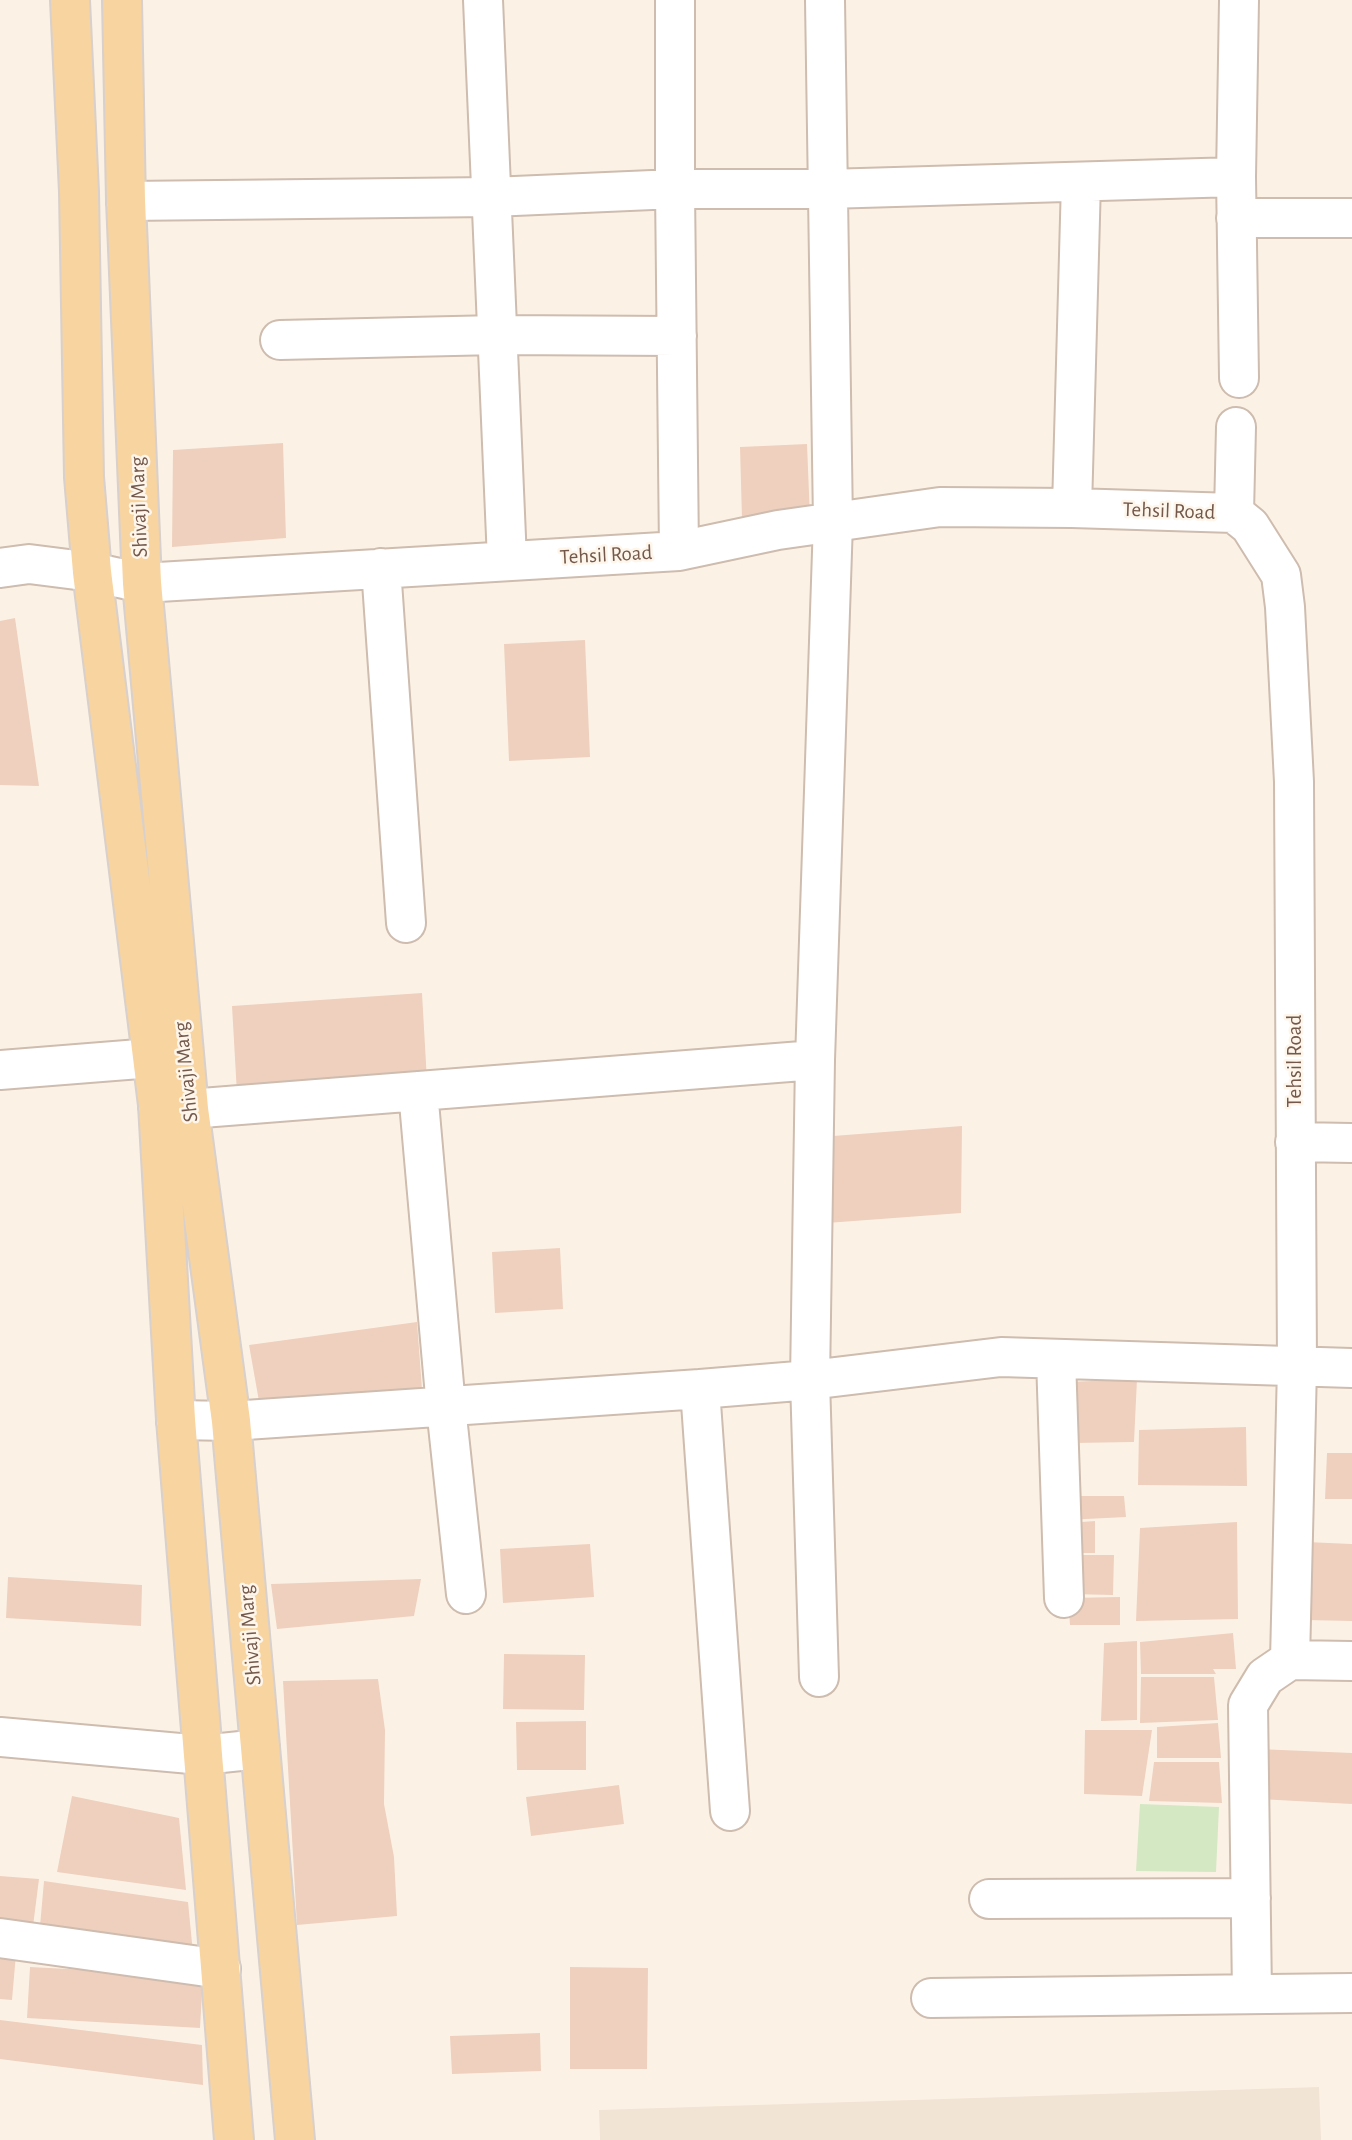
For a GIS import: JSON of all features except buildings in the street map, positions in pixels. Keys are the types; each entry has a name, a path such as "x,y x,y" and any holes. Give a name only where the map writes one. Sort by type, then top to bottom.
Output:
{"main road":[{"name":"Shivaji Marg","path":"70,0 79,192 84,477 92,572 152,1058 173,1107 231,1421 295,2140"},
{"name":"Shivaji Marg","path":"122,0 126,201 142,583 173,1107 176,1420 234,2140"}],"street":[{"path":"484,0 507,560"},
{"path":"676,0 679,551"},
{"path":"820,1677 810,1380 815,1060 833,522 825,0"},
{"path":"1239,0 1236,177 1239,379"},
{"path":"126,201 492,197 675,189 827,189 1236,177"},
{"path":"1072,508 1081,182"},
{"path":"1236,218 1352,218"},
{"path":"281,340 497,335 677,337"},
{"path":"1234,513 1236,427"},
{"name":"Tehsil Road","path":"0,568 29,564 92,572 142,583 679,551 778,530 940,507 1234,513 1250,526 1281,575 1294,782 1297,1367 1290,1660"},
{"path":"381,568 406,923"},
{"path":"0,1070 152,1058"},
{"path":"173,1107 815,1060"},
{"path":"418,1091 446,1407 466,1594"},
{"path":"1295,1142 1352,1143"},
{"path":"176,1420 231,1421 701,1389 810,1380 1001,1357 1352,1368"},
{"path":"1056,1359 1064,1598"},
{"path":"701,1389 730,1811"},
{"path":"1252,1994 1248,1705 1265,1677 1290,1660 1352,1661"},
{"path":"0,1737 202,1755 260,1749"},
{"path":"989,1899 1251,1898"},
{"path":"0,1938 221,1969"},
{"path":"931,1998 1352,1993"}],"shaded area":[{"path":"1319,2087 1321,2140 600,2140 599,2110"}],"green space":[{"path":"1140,1804 1219,1807 1216,1872 1136,1871"}]}
